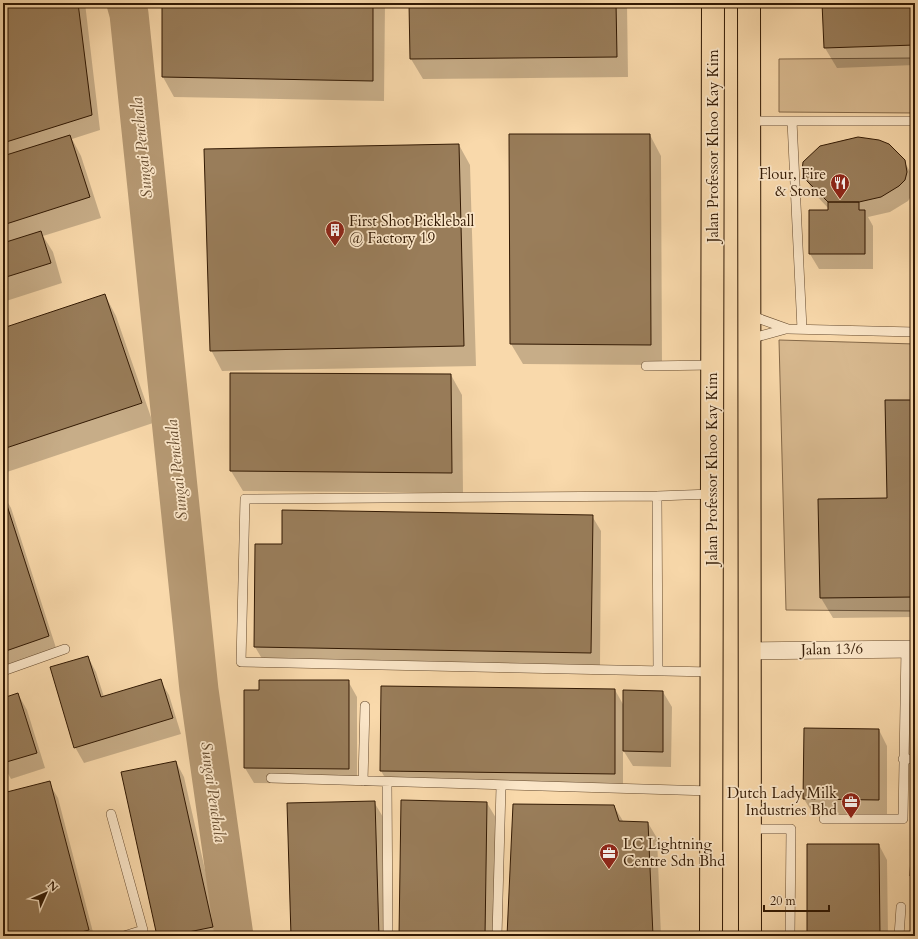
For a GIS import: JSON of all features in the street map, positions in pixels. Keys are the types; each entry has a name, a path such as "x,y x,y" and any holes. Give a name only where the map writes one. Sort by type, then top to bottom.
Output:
{"main road":[{"name":"Jalan Professor Khoo Kay Kim","path":"711,936 713,3"},
{"path":"749,3 750,936"}],"street":[{"name":"Jalan 13/6","path":"750,651 910,648"}],"lane":[{"path":"749,121 915,121"},
{"path":"792,121 802,329"},
{"path":"749,315 788,328 915,332"},
{"path":"749,339 788,328"},
{"path":"646,366 712,365"},
{"path":"712,494 657,496 245,500 241,662 712,672"},
{"path":"657,496 658,671"},
{"path":"824,819 903,819 903,759 910,648"},
{"path":"3,671 65,650"},
{"path":"363,781 365,706"},
{"path":"903,759 915,759"},
{"path":"271,778 501,786 711,791"},
{"path":"387,782 388,936"},
{"path":"497,936 501,786"},
{"path":"111,814 143,930 124,936"},
{"path":"750,829 791,829 790,936"},
{"path":"900,936 901,907"}],"shaded area":[{"path":"915,58 915,113 779,112 779,59"},
{"path":"779,340 915,344 915,611 786,610"}],"building":[{"path":"3,3 78,3 92,115 3,143"},
{"path":"162,3 373,3 373,81 162,77"},
{"path":"409,3 616,3 617,57 410,59"},
{"path":"822,3 915,3 915,45 824,48"},
{"path":"509,134 650,134 651,345 510,344"},
{"path":"70,135 90,197 3,225 3,156"},
{"path":"858,137 879,140 889,144 905,160 907,172 905,180 899,186 881,197 859,202 828,202 804,178 802,171 803,162 820,146"},
{"name":"First Shot Pickleball @ Factory 19","path":"459,144 464,346 210,351 204,149"},
{"path":"828,202 859,202 859,210 865,210 865,254 809,254 809,210 828,210"},
{"path":"41,231 51,263 3,278 3,243"},
{"path":"105,294 142,403 3,449 3,328"},
{"path":"230,373 451,374 452,473 230,471"},
{"path":"885,400 915,400 915,597 820,598 818,499 887,498"},
{"path":"3,493 49,636 3,652"},
{"path":"282,510 593,515 591,653 254,647 255,544 282,544"},
{"path":"88,656 101,697 161,679 173,718 74,748 50,667"},
{"path":"259,680 349,680 349,769 244,768 244,690 259,690"},
{"path":"381,686 615,689 615,774 380,771"},
{"path":"623,690 663,691 663,752 623,751"},
{"path":"18,693 37,753 3,763 3,698"},
{"path":"804,728 879,729 879,800 803,799"},
{"path":"176,761 213,927 169,936 157,936 121,772"},
{"path":"50,781 89,930 66,936 3,936 3,793"},
{"path":"401,800 487,802 485,936 399,936"},
{"path":"375,801 379,936 291,936 287,803"},
{"path":"513,804 614,805 619,821 648,822 653,936 507,936"},
{"path":"807,844 879,844 880,936 807,936"},
{"path":"911,856 915,856 915,876 910,876"},
{"path":"912,887 915,887 915,936 911,936"}],"waterway":[{"name":"Sungai Penchala","path":"126,3 129,14 199,690 234,936"}],"place":[{"name":"Flour, Fire & Stone","path":"840,200"},
{"name":"First Shot Pickleball @ Factory 19","path":"335,247"},
{"name":"Dutch Lady Milk Industries Bhd","path":"851,819"},
{"name":"LC Lightning Centre Sdn Bhd","path":"609,870"}]}
